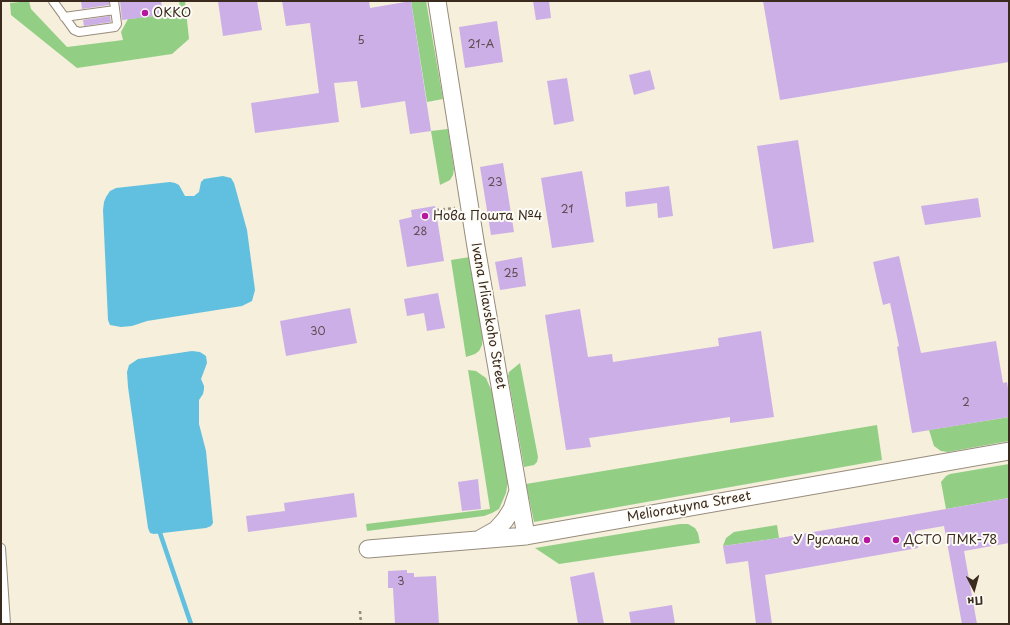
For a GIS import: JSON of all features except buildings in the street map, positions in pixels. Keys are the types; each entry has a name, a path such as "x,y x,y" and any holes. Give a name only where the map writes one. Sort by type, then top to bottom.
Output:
{"street":[{"name":"Ivana Irliavskoho Street","path":"437,1 476,247 526,536"},
{"name":"Melioratyvna Street","path":"368,549 526,536 1009,451"},
{"path":"480,540 496,530 505,520 512,509 518,491"}],"lane":[{"path":"53,1 77,32 113,28 117,24 114,1"},
{"path":"64,17 115,10"},
{"path":"1,548 6,624"}],"path":[{"path":"360,611 361,624"}],"green space":[{"path":"29,1 31,9 67,47 123,40 121,32 128,19 163,15 162,10 180,8 179,1 185,1 189,39 172,54 77,68 11,15 10,3"},
{"path":"411,1 426,1 443,99 427,102"},
{"path":"448,129 454,169 450,180 440,185 431,131"},
{"path":"470,257 483,336 482,345 479,351 466,357 451,260"},
{"path":"520,363 538,457 537,462 534,465 524,467 508,376 509,372"},
{"path":"468,370 476,371 486,378 493,394 508,481 506,493 499,509 484,516 367,531 366,524 490,509"},
{"path":"1009,417 1009,441 948,452 941,451 934,446 929,430"},
{"path":"877,425 882,460 534,522 526,484"},
{"path":"1009,464 1009,498 946,509 941,482 946,476 950,474"},
{"path":"680,524 688,524 695,528 698,533 700,543 559,564 535,548"},
{"path":"777,525 779,538 723,546 726,538 734,532"}],"water":[{"path":"223,176 231,178 234,183 247,230 255,290 252,301 242,306 147,321 132,326 121,327 110,325 108,320 103,210 104,202 110,191 116,188 170,182 179,185 185,196 194,196 199,192 201,182 204,179"},
{"path":"192,351 200,352 206,356 207,363 201,379 204,389 199,400 199,424 206,451 213,523 211,526 206,528 154,534 150,533 148,528 127,372 129,365 138,359"}],"waterway":[{"path":"160,533 191,624"}],"place":[{"name":"OKKO","path":"145,13"},
{"name":"Нова Пошта №4","path":"425,216"},
{"name":"У Руслана","path":"867,540"},
{"name":"ДСТО ПМК-78","path":"896,540"}]}
